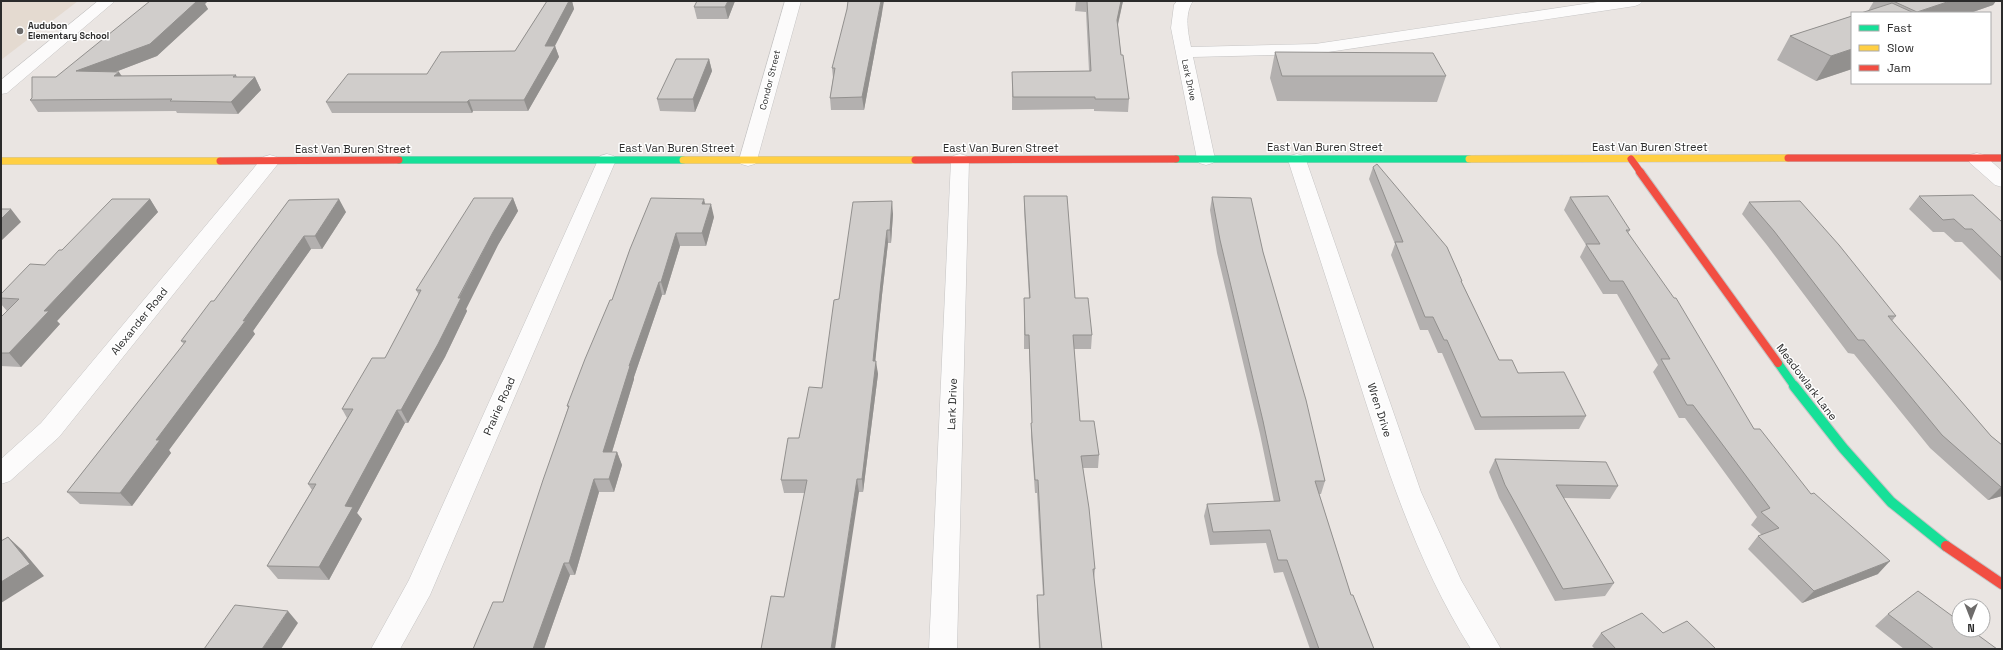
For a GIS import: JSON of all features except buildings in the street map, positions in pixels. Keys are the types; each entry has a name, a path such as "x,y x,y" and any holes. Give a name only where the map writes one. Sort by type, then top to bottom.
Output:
{"street":[{"path":"1,89 107,1"},
{"name":"Condor Street","path":"748,160 778,46 793,1"},
{"name":"Lark Drive","path":"1185,1 1182,5 1179,28 1206,159"},
{"path":"1184,52 1315,49 1635,1"},
{"path":"1977,158 2002,181"},
{"name":"East Van Buren Street","path":"1,161 2002,158"},
{"name":"Meadowlark Lane","path":"1631,159 1805,401 1842,448 1891,502 1960,557 2002,584"},
{"name":"Prairie Road","path":"385,649 420,587 607,160"},
{"name":"Lark Drive","path":"943,649 960,160"},
{"name":"Wren Drive","path":"1297,160 1406,486 1439,564 1472,628 1487,649"},
{"name":"Alexander Road","path":"1,474 50,430 270,161"}],"shaded area":[{"name":"Audubon Elementary School","path":"1,1 78,1 1,60"}],"traffic: fast":[{"path":"1176,159 1469,159"},
{"path":"399,160 683,160"},
{"path":"1778,363 1805,401 1843,448 1891,502 1946,546"}],"traffic: slow":[{"path":"1469,159 1788,158"},
{"path":"683,160 915,160"},
{"path":"1,161 220,161"}],"traffic: jam":[{"path":"1788,158 2002,158"},
{"path":"915,160 1176,159"},
{"path":"1631,159 1778,363"},
{"path":"220,161 399,160"},
{"path":"1946,546 2002,584"}],"place":[{"name":"Audubon Elementary School","path":"20,31"}]}
